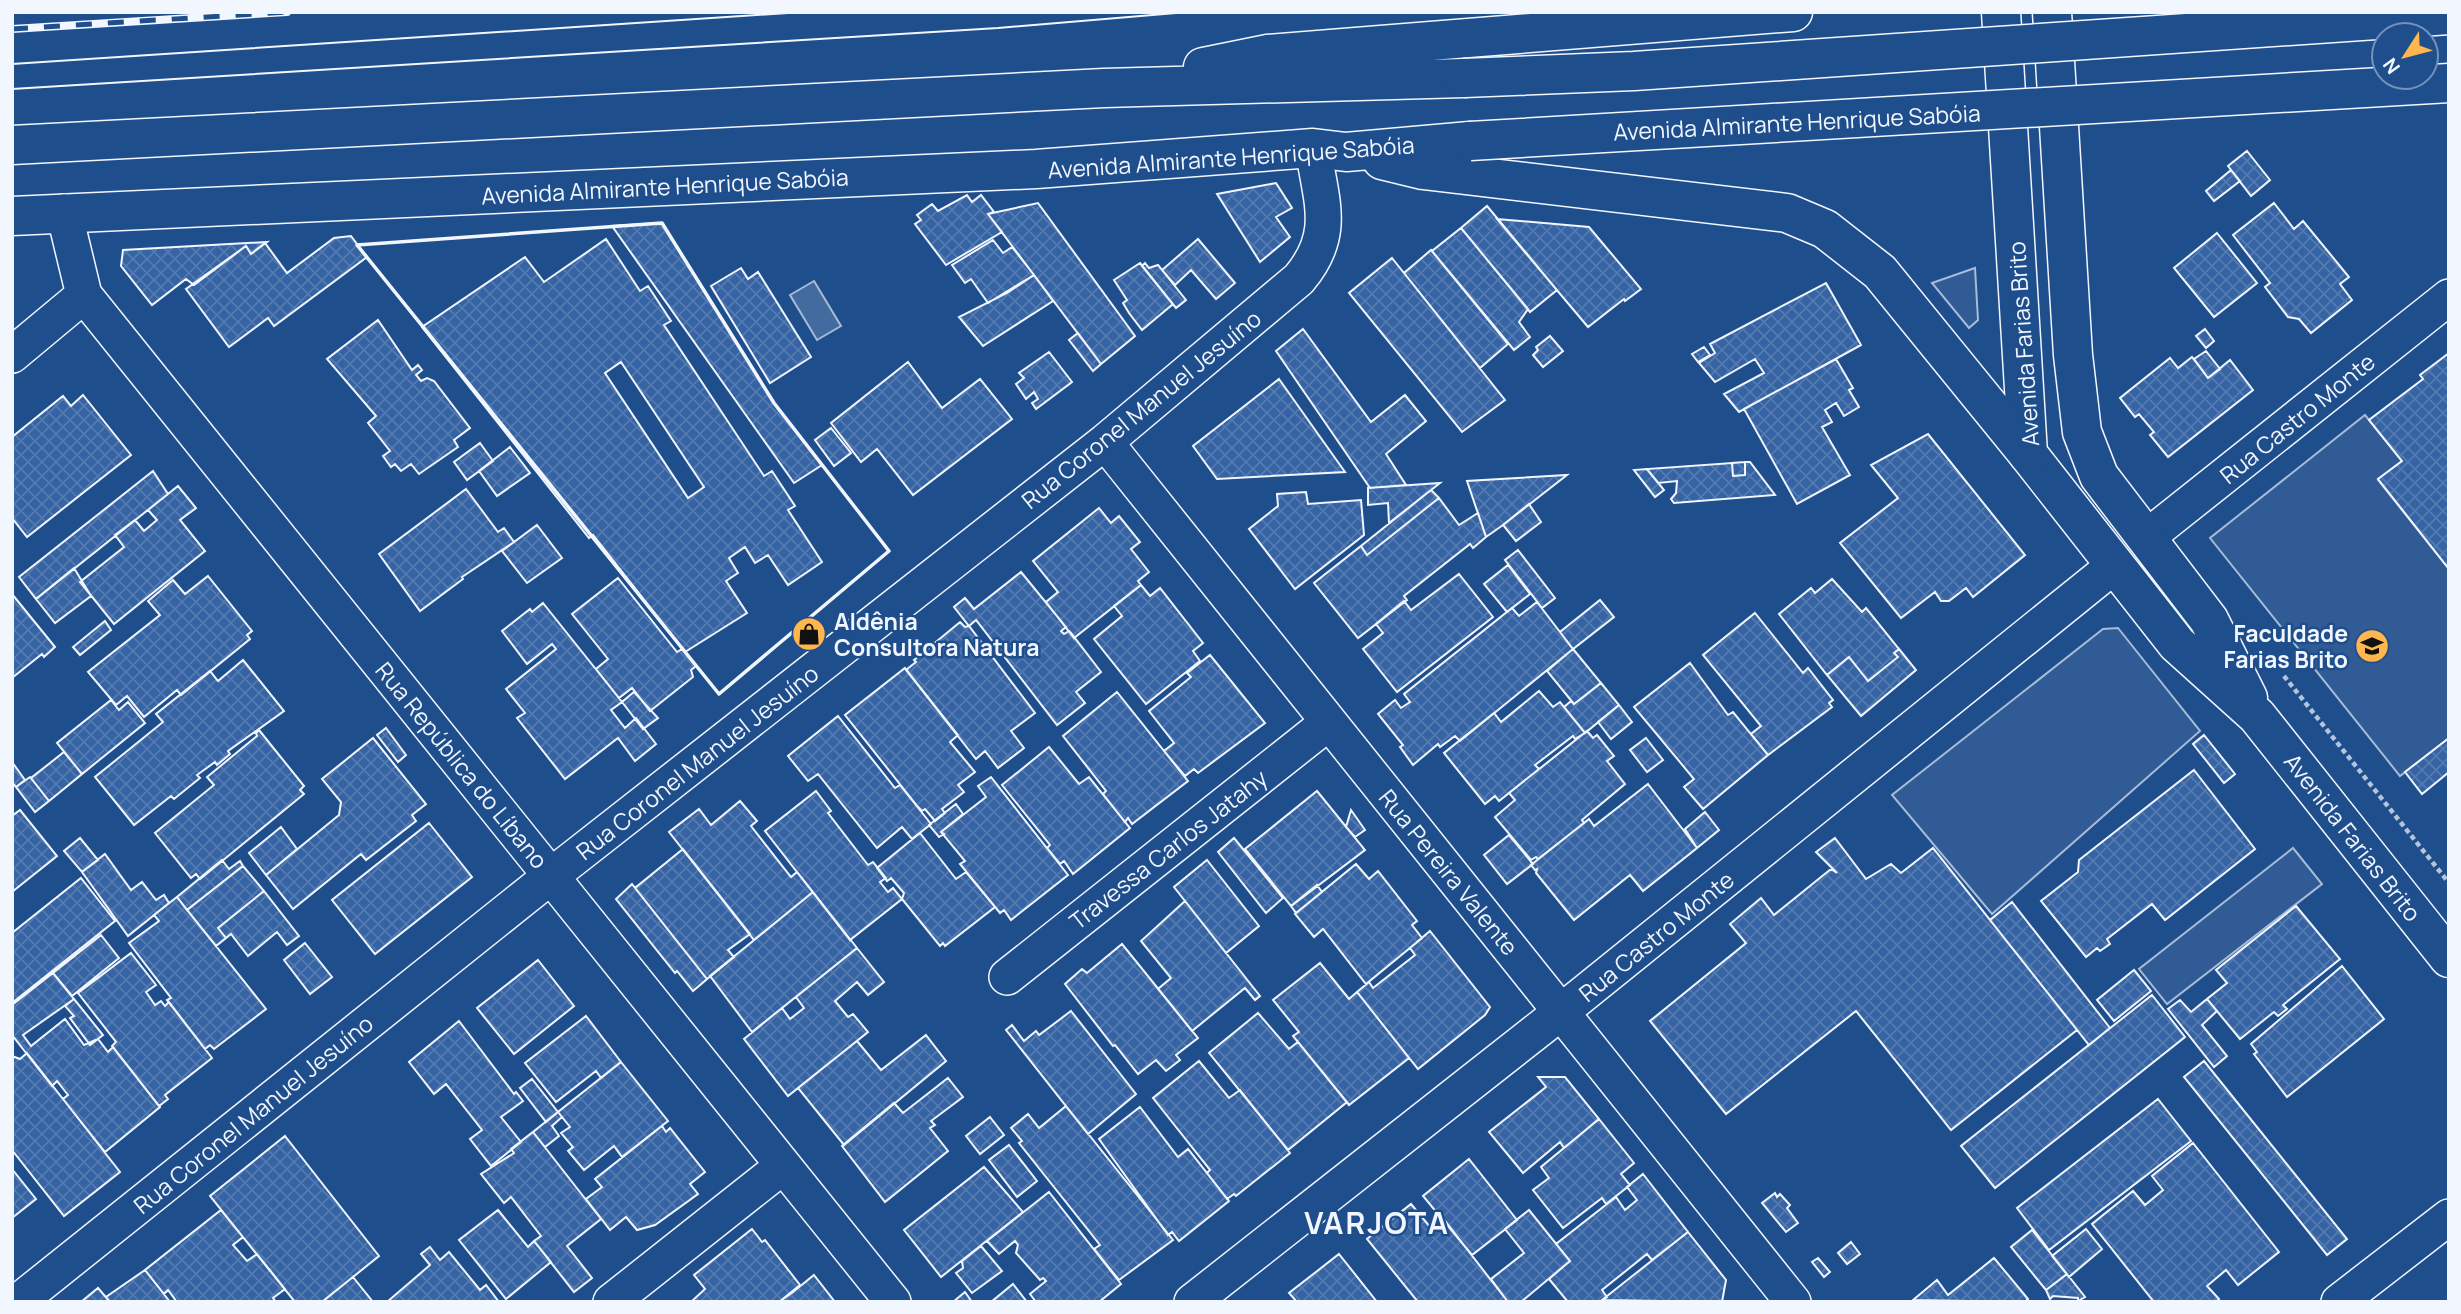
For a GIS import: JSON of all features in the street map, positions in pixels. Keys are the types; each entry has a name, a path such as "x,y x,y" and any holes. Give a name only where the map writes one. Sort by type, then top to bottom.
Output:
{"main road":[{"path":"1104,88 1267,54 1793,12"},
{"name":"Avenida Farias Brito","path":"2001,12 2028,454 2177,644 2257,716 2449,958"},
{"name":"Avenida Farias Brito","path":"2052,12 2073,355 2081,432 2099,476 2209,620 2257,716"},
{"path":"12,145 1104,88 1648,71 2449,15"},
{"name":"Avenida Almirante Henrique Sabóia","path":"12,216 1036,169 2449,83"},
{"path":"1330,150 1423,170 1787,213 1825,229 1880,272 2028,454"}],"street":[{"name":"Rua Coronel Manuel Jesuíno","path":"18,1302 551,876 1105,442 1299,279 1311,264 1324,237 1330,150"},
{"name":"Rua República do Líbano","path":"64,212 84,295 893,1302"},
{"path":"12,355 84,295"},
{"name":"Rua Castro Monte","path":"2146,538 2449,297"},
{"name":"Rua Pereira Valente","path":"1105,442 1790,1301"},
{"name":"Rua Castro Monte","path":"1192,1302 1561,1012 2115,565"},
{"name":"Travessa Carlos Jatahy","path":"1007,977 1329,722"},
{"path":"611,1302 783,1166"},
{"path":"2339,1302 2449,1217"}],"path":[{"path":"2276,667 2449,883"}],"shaded area":[{"path":"1975,268 1978,320 1969,328 1932,283"},
{"path":"814,281 841,326 817,340 790,295"},
{"name":"Faculdade Farias Brito","path":"2365,415 2402,461 2378,480 2449,569 2449,738 2400,776 2210,538"},
{"path":"2118,628 2200,731 1992,914 1892,795 2103,629"},
{"path":"2293,848 2322,884 2167,1004 2139,969"}],"building":[{"path":"2247,151 2270,180 2251,196 2228,166"},
{"path":"2231,170 2240,181 2214,201 2206,191"},
{"path":"1276,183 1292,208 1276,217 1290,237 1260,262 1217,194"},
{"path":"967,195 972,202 981,195 994,212 988,214 1002,232 946,265 915,224 921,220 917,215 932,204 938,211"},
{"path":"1038,203 1135,336 1101,364 988,214"},
{"path":"2274,203 2294,229 2303,221 2349,277 2340,284 2352,300 2311,333 2299,319 2288,317 2265,287 2270,283 2233,235"},
{"path":"1487,206 1557,290 1530,312 1461,228"},
{"path":"1497,219 1589,227 1641,289 1588,327"},
{"path":"662,223 774,403 822,465 794,483 612,226"},
{"path":"1461,228 1528,309 1519,322 1530,337 1514,350 1432,251"},
{"path":"2217,233 2257,283 2214,317 2174,268"},
{"path":"351,236 367,257 274,326 268,318 229,347 186,289 246,246 251,254 265,243 287,273 334,238"},
{"path":"606,239 640,291 648,286 671,321 664,325 764,476 772,471 795,506 788,510 822,562 788,585 768,555 755,563 745,547 729,558 738,573 726,581 747,613 685,652 593,535 589,538 422,327 525,257 544,282","holes":["621,362 704,487 688,498 605,373"]},
{"path":"1198,239 1235,283 1216,299 1191,270 1175,285 1162,270"},
{"path":"993,240 1003,253 1012,247 1034,275 988,303 971,279 965,283 952,265"},
{"path":"267,242 251,254 246,246 194,285 186,279 152,305 121,266 123,250"},
{"path":"1431,250 1508,344 1480,368 1404,273"},
{"path":"1392,258 1505,400 1462,432 1349,293"},
{"path":"1140,263 1173,304 1142,330 1123,303 1127,300 1114,280"},
{"path":"1145,263 1149,268 1158,265 1186,300 1176,308 1142,266"},
{"path":"741,268 748,279 758,272 811,357 770,383 711,286"},
{"path":"1034,275 1053,301 983,346 959,317 1007,293"},
{"path":"1826,283 1861,345 1739,412 1724,394 1764,373 1755,359 1715,382 1699,363 1715,353 1710,344"},
{"path":"378,320 412,370 418,365 422,370 416,375 421,381 427,378 434,381 470,428 454,440 458,447 419,474 411,464 401,471 395,464 391,467 383,456 390,451 368,423 376,416 327,359"},
{"path":"1303,329 1371,422 1405,395 1426,421 1386,454 1406,485 1370,488 1276,351"},
{"path":"2205,329 2214,341 2206,348 2196,336"},
{"path":"1078,333 1101,364 1093,371 1069,340"},
{"path":"1550,336 1563,351 1543,367 1533,355 1538,350 1536,347"},
{"path":"1704,347 1710,355 1698,362 1692,354"},
{"path":"2206,351 2220,369 2208,378 2194,359"},
{"path":"1049,352 1072,382 1036,409 1032,403 1038,399 1034,392 1026,399 1016,384 1024,378 1019,373"},
{"path":"2449,353 2449,569 2378,479 2402,461 2369,420 2423,379 2420,375"},
{"path":"2192,357 2208,378 2230,360 2253,390 2168,457 2150,435 2154,432 2139,414 2135,417 2120,398 2170,358 2178,368"},
{"path":"1836,359 1853,388 1849,390 1859,407 1844,416 1836,403 1825,410 1832,422 1822,427 1850,475 1797,504 1744,409"},
{"path":"908,362 942,408 980,379 1012,419 913,495 877,449 861,462 831,423"},
{"path":"1279,379 1345,472 1217,479 1193,446"},
{"path":"83,395 131,455 27,537 12,518 12,437 63,396 71,406"},
{"path":"831,428 851,453 834,466 815,440"},
{"path":"1928,434 2025,555 1973,597 1966,588 1949,601 1941,601 1935,592 1901,618 1840,543 1898,498 1871,465"},
{"path":"480,443 493,461 467,480 454,462"},
{"path":"510,447 530,473 497,496 479,471"},
{"path":"1745,462 1745,475 1733,476 1732,463"},
{"path":"1745,462 1750,462 1775,495 1674,503 1671,499 1676,493 1677,481 1658,483 1647,469 1732,463 1733,476 1745,475"},
{"path":"1647,469 1664,490 1655,497 1634,470"},
{"path":"153,471 168,494 36,599 19,577"},
{"path":"1567,475 1503,525 1486,537 1467,481"},
{"path":"1440,483 1389,523 1388,503 1368,505 1368,488"},
{"path":"178,486 196,508 180,520 205,551 114,624 80,582 124,547 115,535 135,520 144,531 157,520 148,510"},
{"path":"466,489 498,532 504,528 514,542 462,577 463,579 420,611 379,554"},
{"path":"1431,490 1439,498 1367,555 1361,546"},
{"path":"1306,492 1308,504 1361,500 1364,535 1295,589 1249,529 1278,506 1277,494"},
{"path":"1439,498 1459,525 1478,513 1486,537 1473,548 1470,544 1404,596 1407,600 1358,638 1314,583 1361,546 1367,555"},
{"path":"1529,504 1541,522 1516,541 1503,525"},
{"path":"1099,508 1111,523 1119,516 1140,542 1131,549 1149,572 1138,581 1141,585 1074,638 1046,602 1058,592 1033,561"},
{"path":"537,525 562,558 527,583 502,551"},
{"path":"1518,550 1555,598 1542,608 1505,560"},
{"path":"1508,565 1530,594 1507,612 1484,584"},
{"path":"74,568 91,596 55,623 36,599"},
{"path":"1021,572 1066,627 1061,631 1064,634 1069,631 1071,633 1101,672 1076,692 1085,703 1057,725 976,620 969,626 954,607 965,598 974,609"},
{"path":"1459,574 1493,617 1397,692 1363,649 1383,633 1376,624 1404,601 1411,610"},
{"path":"208,576 252,631 247,635 250,639 181,695 177,690 144,717 127,696 116,705 88,672 160,615 148,601 173,580 185,594"},
{"path":"618,578 677,652 682,649 696,666 691,670 693,677 650,711 632,688 619,698 596,669 608,659 572,614"},
{"path":"1832,579 1862,612 1866,608 1899,649 1894,653 1898,657 1868,681 1849,657 1827,675 1779,614 1811,588 1815,593"},
{"path":"1141,585 1150,596 1160,588 1203,643 1193,651 1200,661 1146,704 1094,639 1122,616 1114,606"},
{"path":"12,594 55,647 12,678"},
{"path":"1600,600 1614,617 1573,649 1560,632"},
{"path":"1537,602 1573,649 1460,741 1455,736 1440,747 1438,744 1413,765 1400,747 1403,745 1378,714 1395,700 1401,708 1410,702 1404,694 1512,608 1519,616"},
{"path":"543,603 622,702 611,710 625,728 636,718 656,744 635,761 618,738 565,779 517,718 525,713 506,689 556,649 552,644 527,664 502,631 530,609 532,612"},
{"path":"1755,613 1803,673 1808,668 1833,700 1829,703 1832,707 1768,755 1751,734 1761,726 1703,655"},
{"path":"105,621 111,630 80,655 73,647"},
{"path":"960,622 965,627 969,626 1035,713 1011,731 1024,748 998,768 985,751 976,759 906,670 916,662 914,660"},
{"path":"1573,649 1601,683 1574,704 1547,671"},
{"path":"1899,649 1916,670 1861,716 1827,675 1849,657 1868,681 1898,657 1894,653"},
{"path":"1210,655 1265,723 1198,773 1194,769 1185,776 1164,751 1174,743 1149,711 1191,677 1187,673"},
{"path":"243,660 284,711 228,751 230,754 217,765 215,762 197,775 200,778 174,799 171,796 134,825 95,777 163,722 156,714 210,671 218,681"},
{"path":"1690,663 1728,715 1733,712 1768,755 1703,809 1684,787 1694,779 1634,707"},
{"path":"905,668 958,735 950,742 975,772 958,785 964,792 942,809 945,813 935,821 925,809 922,811 918,807 845,715"},
{"path":"1601,683 1619,705 1585,733 1564,707 1571,701 1574,704"},
{"path":"1539,691 1553,707 1560,702 1585,733 1575,739 1573,736 1535,765 1539,769 1499,801 1495,796 1485,804 1444,753 1494,713 1501,722"},
{"path":"634,692 658,718 643,729 622,702"},
{"path":"1117,692 1188,781 1132,824 1128,818 1125,822 1103,794 1106,791 1063,736"},
{"path":"111,700 119,710 128,702 145,723 82,774 57,743"},
{"path":"1619,705 1632,722 1611,739 1598,722"},
{"path":"838,716 895,788 900,785 931,824 912,839 902,827 877,848 818,774 808,781 788,756"},
{"path":"386,728 406,755 398,762 377,735"},
{"path":"259,730 304,786 300,790 304,794 200,879 196,874 191,878 155,833 214,785 207,777 257,736"},
{"path":"1587,731 1593,738 1597,735 1614,756 1607,761 1625,784 1582,820 1584,823 1538,859 1536,857 1531,860 1495,817 1515,800 1509,793"},
{"path":"2204,735 2235,774 2224,783 2193,744"},
{"path":"373,738 426,804 412,815 416,821 366,860 361,854 293,909 266,875 339,815 341,802 322,779"},
{"path":"1646,738 1663,760 1647,772 1630,750"},
{"path":"2449,738 2449,772 2422,794 2405,772"},
{"path":"1049,747 1079,784 1089,777 1130,828 1073,874 1064,861 1060,864 1047,848 1050,845 1002,785"},
{"path":"64,752 82,774 49,801 31,778"},
{"path":"12,762 25,780 16,787 12,782"},
{"path":"2194,770 2255,849 2165,920 2152,904 2107,939 2110,944 2100,951 2097,948 2086,957 2041,901 2078,872 2079,860"},
{"path":"30,777 49,801 35,812 16,787"},
{"path":"991,777 1068,875 1011,920 1004,910 1000,913 960,864 965,861 941,832 986,797 978,786"},
{"path":"1648,784 1697,848 1643,891 1630,875 1574,920 1536,873 1537,869 1531,865 1589,819 1594,826"},
{"path":"816,791 831,811 828,813 868,865 873,862 886,878 880,882 888,892 893,888 902,899 850,940 765,831"},
{"path":"1317,791 1365,850 1291,906 1245,849"},
{"path":"740,801 757,821 751,826 791,877 797,872 813,892 754,940 669,832 699,809 711,825"},
{"path":"956,804 963,814 941,832 944,834 939,837 929,825"},
{"path":"20,810 57,856 12,892 12,816"},
{"path":"1351,810 1365,830 1355,837 1346,827"},
{"path":"1705,812 1719,830 1697,848 1685,829"},
{"path":"429,823 472,877 375,954 332,900"},
{"path":"281,827 297,849 266,875 249,853"},
{"path":"920,833 956,879 966,872 995,907 945,946 943,943 940,946 902,899 904,893 891,878 887,881 877,868"},
{"path":"1509,835 1533,864 1507,884 1484,855"},
{"path":"80,838 98,860 82,872 64,851"},
{"path":"1234,838 1283,898 1266,913 1218,852"},
{"path":"1835,838 1866,879 1891,864 1901,873 1933,848 2077,1030 1951,1130 1856,1011 1726,1114 1650,1021 1746,943 1730,924 1761,898 1774,915 1831,869 1837,873 1816,852"},
{"path":"683,849 750,934 728,950 734,957 707,979 635,888"},
{"path":"105,854 131,890 142,882 156,900 164,895 169,903 128,936 82,872"},
{"path":"222,860 229,869 240,861 243,866 187,910 177,897"},
{"path":"1207,860 1259,926 1226,953 1174,887"},
{"path":"1356,864 1369,879 1378,871 1417,921 1412,925 1422,938 1366,984 1323,929 1314,937 1295,914"},
{"path":"243,866 264,891 218,928 226,938 216,946 187,910"},
{"path":"81,878 115,921 12,1003 12,933"},
{"path":"632,884 707,979 693,991 677,971 675,973 616,899"},
{"path":"1317,885 1322,892 1296,913 1291,906"},
{"path":"264,891 299,936 287,945 277,932 248,956 231,934 226,938 218,928"},
{"path":"813,892 857,948 752,1032 710,976"},
{"path":"177,897 266,1009 214,1049 210,1045 205,1049 167,1000 171,998 129,943 159,921 154,915"},
{"path":"1185,901 1260,996 1255,1000 1245,988 1192,1031 1158,989 1171,978 1141,941"},
{"path":"2012,902 2110,1028 2089,1045 1990,920"},
{"path":"2296,906 2340,959 2283,1005 2287,1009 2278,1016 2274,1012 2240,1039 2207,999 2227,983 2216,970"},
{"path":"1430,931 1490,1007 1485,1015 1418,1069 1357,992 1369,982 1373,988 1415,955 1410,948"},
{"path":"101,935 119,958 72,996 53,973"},
{"path":"305,943 332,977 310,994 284,960"},
{"path":"1122,944 1198,1038 1176,1055 1180,1060 1166,1071 1156,1060 1138,1074 1065,984 1082,969 1087,973"},
{"path":"857,948 884,982 868,995 857,982 835,1001 848,1017 853,1014 868,1032 788,1096 744,1039 782,1008 790,1019 804,1008 796,997"},
{"path":"131,953 156,985 146,992 155,1005 161,1001 165,1006 169,1002 212,1058 165,1095 168,1099 159,1106 112,1046 116,1042 78,993"},
{"path":"538,960 574,1006 514,1054 477,1008"},
{"path":"1320,963 1349,999 1357,992 1409,1058 1349,1105 1293,1036 1299,1032 1273,1000"},
{"path":"2342,966 2384,1019 2287,1097 2254,1054 2257,1052 2251,1044"},
{"path":"2134,970 2151,991 2114,1021 2097,1000"},
{"path":"53,973 74,999 23,1035 31,1046 65,1019 84,1045 98,1039 108,1052 113,1047 160,1107 105,1152 63,1099 68,1095 57,1081 52,1086 12,1035 12,1005"},
{"path":"2152,995 2185,1037 1995,1188 1961,1146"},
{"path":"74,999 103,1035 90,1045 70,1018 74,1016 65,1006"},
{"path":"2207,999 2217,1011 2202,1025 2227,1056 2214,1067 2168,1009 2180,1000 2191,1012"},
{"path":"1071,1011 1136,1094 1088,1134 1006,1030 1012,1025 1024,1041 1036,1031 1039,1035"},
{"path":"1258,1013 1289,1049 1298,1042 1347,1102 1288,1150 1209,1053"},
{"path":"586,1016 621,1062 601,1078 596,1071 556,1102 525,1063"},
{"path":"459,1021 514,1094 516,1092 523,1101 501,1117 521,1142 491,1166 470,1139 482,1130 446,1084 434,1094 409,1062"},
{"path":"926,1035 946,1061 844,1145 798,1088 857,1041 881,1070"},
{"path":"27,1053 120,1172 64,1216 12,1150 12,1056 20,1059"},
{"path":"1199,1061 1229,1098 1240,1090 1290,1153 1236,1196 1234,1194 1227,1199 1207,1173 1210,1170 1153,1098"},
{"path":"2204,1061 2347,1239 2327,1255 2184,1077"},
{"path":"621,1062 668,1121 622,1157 614,1146 584,1170 568,1151 573,1147 561,1133 570,1127 558,1112"},
{"path":"1538,1077 1565,1077 1599,1119 1564,1148 1560,1142 1523,1173 1489,1132 1546,1087"},
{"path":"948,1078 963,1097 931,1121 935,1125 930,1128 948,1151 885,1202 842,1146 894,1103 903,1113"},
{"path":"532,1079 558,1112 546,1122 520,1088"},
{"path":"2158,1099 2191,1141 2049,1250 2017,1208"},
{"path":"1066,1106 1173,1240 1119,1280 1094,1249 1100,1245 1019,1143 1022,1141 1011,1128 1028,1114 1039,1128"},
{"path":"1140,1107 1178,1157 1188,1149 1229,1201 1179,1241 1172,1232 1168,1235 1099,1139"},
{"path":"558,1112 562,1117 552,1126 559,1136 545,1147 533,1132"},
{"path":"990,1117 1004,1135 980,1154 966,1136"},
{"path":"1599,1119 1634,1163 1621,1174 1630,1185 1606,1204 1602,1198 1563,1228 1533,1190 1549,1178 1541,1167"},
{"path":"662,1126 666,1132 670,1128 705,1172 690,1184 698,1194 655,1225 637,1230 626,1217 610,1230 586,1199 602,1187 595,1179"},
{"path":"533,1132 601,1219 567,1246 592,1278 574,1292 534,1241 541,1236 511,1197 504,1203 481,1174 514,1153 511,1149"},
{"path":"285,1136 379,1256 322,1302 295,1302 210,1196"},
{"path":"2193,1143 2279,1252 2238,1285 2226,1270 2207,1286 2219,1299 2216,1302 2154,1302 2092,1224 2133,1191 2145,1205 2163,1190 2152,1176"},
{"path":"1009,1145 1037,1181 1017,1197 989,1160"},
{"path":"1469,1159 1517,1220 1472,1255 1423,1196"},
{"path":"984,1167 1023,1212 941,1277 904,1230"},
{"path":"12,1169 36,1199 12,1218"},
{"path":"1643,1174 1688,1232 1652,1260 1647,1254 1602,1290 1607,1297 1600,1302 1568,1302 1549,1279 1570,1261 1556,1244 1616,1197 1625,1210 1637,1200 1627,1187"},
{"path":"1049,1192 1121,1284 1099,1302 1036,1302 1030,1294 1046,1281 1043,1278 1040,1280 1016,1253 1018,1245 1015,1241 999,1254 987,1241"},
{"path":"1775,1193 1777,1197 1780,1194 1790,1205 1787,1208 1798,1223 1786,1232 1762,1203"},
{"path":"1411,1204 1430,1227 1442,1217 1508,1302 1418,1302 1367,1239"},
{"path":"221,1210 243,1237 233,1245 247,1261 257,1254 285,1289 273,1298 276,1302 177,1302 168,1290 164,1294 145,1270"},
{"path":"498,1210 528,1247 534,1241 551,1262 506,1299 459,1240"},
{"path":"1529,1210 1570,1261 1521,1302 1508,1302 1491,1279 1524,1253 1505,1229"},
{"path":"752,1229 762,1242 765,1240 800,1285 779,1302 691,1302 705,1289 694,1275"},
{"path":"2086,1229 2102,1249 2069,1277 2052,1256"},
{"path":"2032,1230 2067,1274 2046,1290 2011,1247"},
{"path":"1688,1232 1726,1280 1722,1302 1602,1300"},
{"path":"1851,1242 1860,1254 1847,1264 1838,1253"},
{"path":"981,1246 1002,1271 972,1293 956,1273 963,1268 962,1261"},
{"path":"430,1247 440,1260 449,1252 480,1290 486,1285 499,1302 387,1302 430,1265 421,1254"},
{"path":"1339,1254 1377,1302 1297,1302 1289,1293"},
{"path":"1818,1258 1830,1272 1824,1277 1812,1262"},
{"path":"1994,1258 2028,1299 2025,1302 1913,1300 1937,1280 1948,1295"},
{"path":"145,1270 170,1302 110,1302 106,1297"},
{"path":"2067,1274 2085,1297 2078,1301 2078,1298 2053,1296 2050,1299 2046,1290"},
{"path":"814,1275 835,1302 779,1302 793,1292"},
{"path":"353,1277 373,1302 322,1302"},
{"path":"1013,1284 1027,1302 991,1302"},
{"path":"98,1288 110,1302 81,1302"},
{"path":"965,1292 972,1302 953,1302"}],"tram line":[{"path":"12,64 803,12"},
{"path":"12,89 998,28 1188,12"}],"railway":[{"path":"12,29 287,12"}],"fence":[{"path":"719,694 889,551"}],"wall":[{"path":"662,223 774,403 889,551 719,694 357,245 662,223"}],"place":[{"name":"Aldênia Consultora Natura","path":"809,634"},
{"name":"Faculdade Farias Brito","path":"2372,646"}],"district":[{"name":"VARJOTA","path":"1377,1222"}]}
